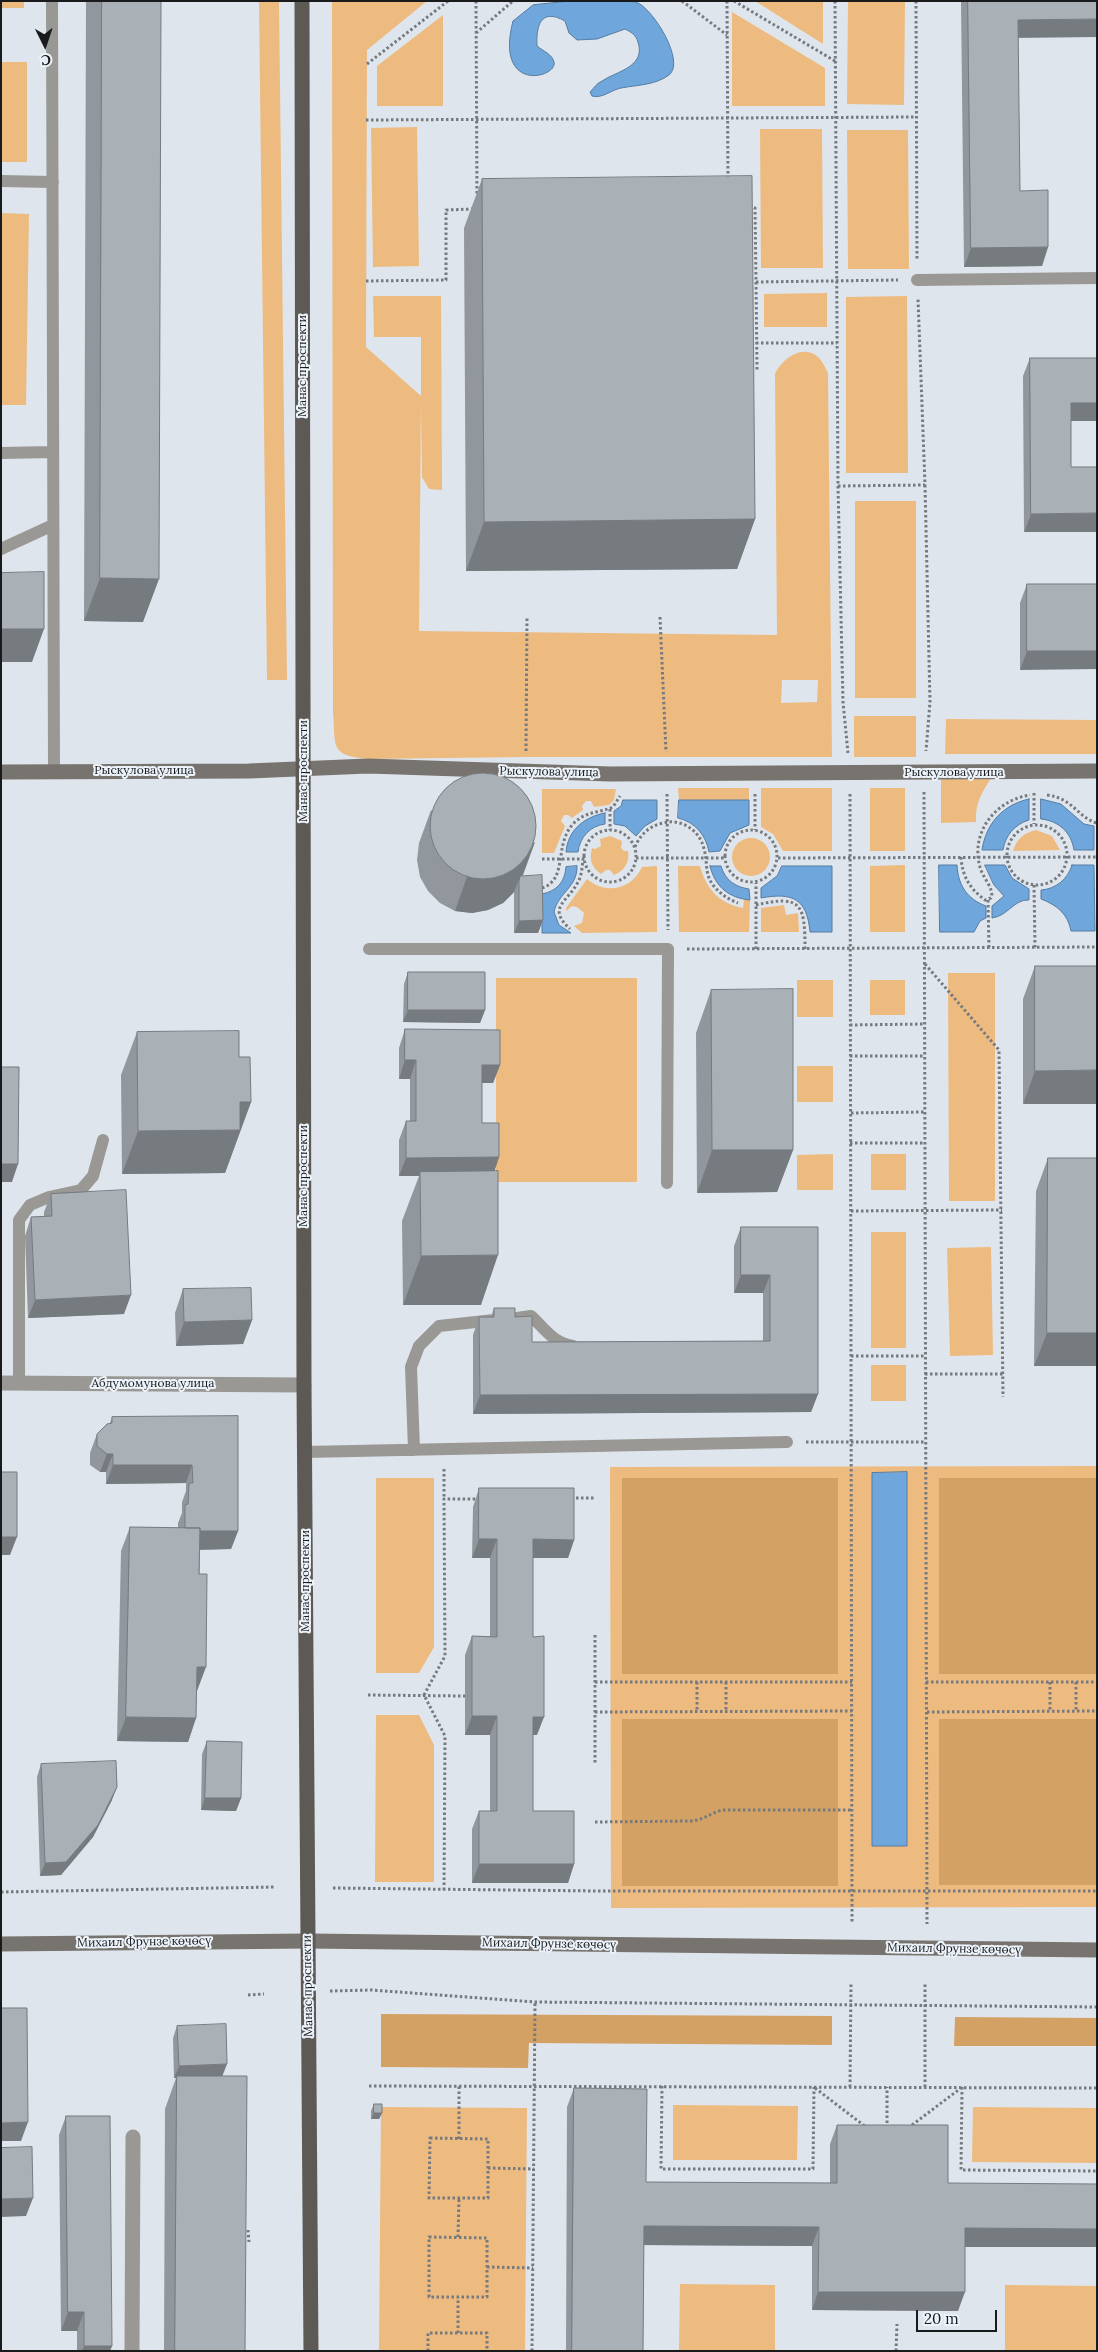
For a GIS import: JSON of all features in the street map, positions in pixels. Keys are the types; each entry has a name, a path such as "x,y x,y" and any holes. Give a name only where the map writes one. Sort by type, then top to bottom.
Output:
{"main road":[{"name":"Манас проспекти","path":"302,1 304,1385 306,1452 310,2351"}],"street":[{"name":"Рыскулова улица","path":"1,772 304,769 368,766 621,774 1097,771"},
{"name":"Абдумомунова улица","path":"1,1383 304,1385"},
{"name":"Михаил Фрунзе көчөсү","path":"1,1944 308,1941 1097,1950"},
{"path":"132,2351 133,2137"}],"lane":[{"path":"52,1 54,772"},
{"path":"1,181 53,182"},
{"path":"917,280 1097,278"},
{"path":"1,453 53,452"},
{"path":"1,549 53,525"},
{"path":"368,949 668,949 667,1183"},
{"path":"19,1383 19,1220 30,1205 49,1197 81,1190 93,1176 103,1140"},
{"path":"414,1450 411,1367 419,1346 439,1326 531,1316 555,1342 571,1346 589,1346"},
{"path":"306,1452 788,1442"}],"path":[{"path":"367,64 448,1"},
{"path":"476,1 477,200"},
{"path":"476,33 513,1"},
{"path":"682,1 727,35"},
{"path":"727,1 728,190"},
{"path":"734,1 835,61"},
{"path":"835,1 838,486 843,702 850,774 852,1924"},
{"path":"916,1 917,280 925,485 930,702 924,773 927,1924"},
{"path":"366,120 916,117"},
{"path":"746,208 755,208 757,370"},
{"path":"366,281 446,280 446,210 477,210"},
{"path":"756,282 917,280"},
{"path":"756,344 837,343"},
{"path":"838,486 925,485"},
{"path":"526,772 527,617"},
{"path":"660,617 667,774 668,949 1097,948"},
{"path":"1034,772 1034,824"},
{"path":"542,888 554,882 558,875 564,838 575,822 592,812 610,809 620,799 621,774"},
{"path":"755,774 755,830"},
{"path":"989,948 988,900 993,892 986,882 978,858 980,838 985,824 994,812 1006,802 1020,796 1034,794 1050,795 1064,800 1077,809 1087,820 1097,823"},
{"path":"610,809 610,830"},
{"path":"583,859 585,866 595,878 610,882 618,881 630,873 636,858 635,848 638,839 650,827 668,821 684,824 697,835 705,850 708,877 714,886 729,899 738,903"},
{"path":"1034,824 1042,825 1055,831 1065,842 1067,857 1059,876 1048,883 1034,885 1021,881 1015,876 1008,865 1006,857 1009,842 1014,835 1026,826 1034,824"},
{"path":"600,949 570,928 560,917 560,905 578,884 582,874 585,846 592,836 616,830 627,836 635,848"},
{"path":"755,830 768,835 773,841 777,849 778,858 771,874 756,883 748,883 734,877 724,858 729,842 735,835 743,831 755,830"},
{"path":"961,857 967,882 978,895 988,900"},
{"path":"778,858 1097,857"},
{"path":"636,858 724,858"},
{"path":"542,859 583,859"},
{"path":"756,883 756,949"},
{"path":"1034,885 1035,948"},
{"path":"756,905 784,900 795,903 802,912 804,920 805,948"},
{"path":"925,964 999,1050 1004,1397"},
{"path":"850,1025 925,1024"},
{"path":"850,1056 925,1056"},
{"path":"850,1113 925,1112"},
{"path":"850,1143 925,1143"},
{"path":"851,1210 1002,1210"},
{"path":"851,1356 926,1356"},
{"path":"925,1374 1003,1374"},
{"path":"788,1442 926,1442"},
{"path":"424,1695 445,1656 444,1450"},
{"path":"566,1498 595,1498"},
{"path":"444,1499 482,1499"},
{"path":"595,1635 595,1765"},
{"path":"595,1682 852,1682"},
{"path":"697,1682 697,1711"},
{"path":"726,1682 726,1712"},
{"path":"926,1682 1097,1682"},
{"path":"1050,1682 1050,1711"},
{"path":"1076,1682 1076,1711"},
{"path":"368,1695 465,1696"},
{"path":"424,1695 445,1736 444,1890"},
{"path":"595,1712 852,1711"},
{"path":"927,1712 1097,1711"},
{"path":"595,1822 692,1821 700,1820 712,1812 722,1810 852,1810"},
{"path":"1,1892 274,1887"},
{"path":"333,1888 444,1890 1097,1891"},
{"path":"850,2087 851,1982"},
{"path":"925,1982 925,2087"},
{"path":"325,1992 371,1990 535,2002 1097,2007"},
{"path":"248,1995 264,1994"},
{"path":"532,2351 535,2002"},
{"path":"459,2085 459,2138"},
{"path":"369,2086 1097,2088"},
{"path":"662,2086 661,2169 814,2169 814,2087"},
{"path":"814,2087 872,2132"},
{"path":"887,2134 888,2087"},
{"path":"902,2132 962,2087"},
{"path":"962,2087 961,2170 1097,2171"},
{"path":"430,2138 459,2138 488,2139 488,2198 429,2198 430,2138"},
{"path":"488,2168 534,2169"},
{"path":"458,2198 458,2238"},
{"path":"248,2230 249,2242"},
{"path":"429,2237 458,2238 487,2238 487,2297 429,2297 429,2237"},
{"path":"487,2267 533,2268"},
{"path":"458,2297 458,2333"},
{"path":"896,2351 897,2324"},
{"path":"428,2351 428,2332 487,2333 487,2351"}],"shaded area":[{"path":"1,1 24,1 24,8 1,8"},
{"path":"259,1 279,1 287,680 267,680"},
{"path":"332,1 427,1 367,50 366,347 421,396 421,337 374,337 373,296 441,296 442,490 429,489 422,477 421,402 419,631 777,635 775,374 778,368 794,354 808,352 820,359 828,373 832,757 368,759 346,755 337,747 333,712","holes":["782,680 818,680 817,702 781,703"]},
{"path":"755,1 823,1 823,44"},
{"path":"848,1 905,1 904,105 847,104"},
{"path":"732,12 825,68 825,106 732,106"},
{"path":"443,15 443,106 377,106 377,66"},
{"path":"1,62 27,62 27,162 1,162"},
{"path":"417,127 419,266 373,267 371,128"},
{"path":"760,129 822,129 823,268 761,268"},
{"path":"847,130 908,130 909,269 848,269"},
{"path":"1,213 29,214 26,405 1,405"},
{"path":"827,293 827,327 764,327 764,294"},
{"path":"907,296 908,473 846,473 846,297"},
{"path":"855,501 916,501 916,698 855,698"},
{"path":"854,716 916,716 916,757 854,757"},
{"path":"946,719 1097,720 1097,754 945,754"},
{"path":"994,774 980,796 976,822 941,823 941,775"},
{"path":"678,788 749,788 749,800 679,800"},
{"path":"761,788 832,788 832,851 783,851 773,834 761,827"},
{"path":"870,788 905,788 905,851 870,851"},
{"path":"542,789 616,789 614,800 609,805 594,807 591,801 586,801 582,806 583,810 572,818 564,815 561,821 565,826 554,853 542,853"},
{"path":"1036,830 1052,836 1060,850 1013,851 1022,837"},
{"path":"610,836 622,841 621,848 624,851 628,851 626,866 614,875 610,870 606,870 601,874 593,866 591,859 592,848 595,849 601,846 600,839"},
{"path":"751,838 765,843 770,857 765,871 751,876 737,871 732,857 737,843"},
{"path":"905,865 905,932 870,932 870,866"},
{"path":"657,866 657,932 582,933 574,926 582,923 584,913 577,907 572,906 566,911 566,908 587,879 602,887 618,888 631,881 642,867"},
{"path":"678,866 700,866 710,888 727,903 743,908 744,899 750,900 749,932 679,932"},
{"path":"784,905 786,915 798,913 799,932 761,932 761,908"},
{"path":"948,973 995,973 995,1201 949,1201"},
{"path":"496,978 637,978 637,1182 496,1182"},
{"path":"797,980 833,980 833,1017 797,1017"},
{"path":"870,980 905,980 905,1015 870,1015"},
{"path":"797,1066 833,1066 833,1102 797,1102"},
{"path":"833,1154 833,1190 797,1190 797,1155"},
{"path":"871,1154 906,1154 906,1190 871,1190"},
{"path":"871,1232 906,1232 906,1348 871,1348"},
{"path":"991,1247 993,1355 950,1356 947,1248"},
{"path":"871,1365 906,1365 906,1401 871,1401"},
{"path":"1097,1466 1097,1907 611,1908 610,1467"},
{"path":"376,1478 434,1478 434,1647 419,1673 376,1673"},
{"path":"622,1478 838,1478 838,1674 622,1674"},
{"path":"939,1478 1097,1478 1097,1674 939,1674"},
{"path":"376,1715 419,1715 434,1745 434,1882 375,1882"},
{"path":"622,1719 838,1719 838,1886 622,1886"},
{"path":"939,1719 1097,1719 1097,1885 939,1885"},
{"path":"381,2014 832,2016 832,2045 529,2043 528,2068 381,2067"},
{"path":"955,2017 1097,2018 1097,2046 954,2046"},
{"path":"673,2105 798,2106 797,2160 673,2160"},
{"path":"381,2107 527,2108 525,2351 379,2351"},
{"path":"973,2107 1097,2108 1097,2163 972,2162"},
{"path":"680,2284 775,2285 775,2351 679,2351"},
{"path":"1005,2285 1097,2286 1097,2351 1005,2351"}],"water":[{"path":"570,1 630,1 643,6 658,24 671,48 673,68 669,75 652,83 621,88 596,97 592,96 590,92 599,83 634,63 638,57 639,50 637,40 633,34 625,29 597,39 577,40 569,33 565,21 550,16 541,21 537,32 537,46 551,57 554,62 553,68 547,73 538,75 528,75 519,70 512,60 509,44 513,21 533,5"},
{"path":"1029,799 1029,820 1019,824 1011,831 1003,850 982,850 987,832 997,817 1011,806"},
{"path":"1041,799 1061,804 1084,824 1094,826 1094,850 1074,850 1070,838 1063,828 1053,822 1041,819"},
{"path":"623,800 657,800 657,819 645,826 636,836 625,826 614,824 614,811 621,806"},
{"path":"679,800 749,800 749,825 730,833 720,851 709,852 708,846 699,830 690,823 678,818"},
{"path":"605,813 605,824 595,827 583,837 578,852 566,852 570,837 578,826 590,818"},
{"path":"939,865 957,865 959,879 965,890 979,903 986,906 986,918 980,921 974,932 940,932"},
{"path":"985,865 1005,865 1012,878 1029,889 1029,900 1019,902 998,917 992,918 992,906 1004,896 994,885"},
{"path":"1072,865 1094,865 1095,931 1071,931 1070,925 1061,911 1041,899 1041,890 1052,888 1061,882 1068,875"},
{"path":"577,866 571,885 559,900 554,912 559,925 571,933 542,933 542,894 552,891 559,885 564,877 566,867"},
{"path":"710,866 721,866 731,882 739,887 749,889 750,900 736,897 724,890 715,880"},
{"path":"782,866 832,866 832,932 810,932 806,912 802,905 790,897 772,896 761,898 761,888 777,876"},
{"path":"907,1472 907,1846 872,1846 872,1473"}],"building":[{"path":"102,1 161,1 159,579 100,578"},
{"path":"968,1 1097,1 1097,19 1018,20 1020,191 1048,190 1048,247 971,248"},
{"path":"752,176 755,519 484,522 482,179"},
{"path":"1030,358 1097,358 1097,403 1071,403 1071,467 1097,467 1097,513 1031,514"},
{"path":"44,572 44,629 1,629 1,573"},
{"path":"1027,584 1097,584 1097,651 1027,651"},
{"path":"483,773 503,777 521,788 532,806 536,826 532,846 521,864 503,875 483,879 463,875 445,864 434,846 430,826 434,806 445,788 463,777"},
{"path":"542,875 543,920 519,921 520,876"},
{"path":"1035,966 1097,966 1097,1070 1035,1071"},
{"path":"408,972 485,972 485,1010 408,1010"},
{"path":"793,989 793,1150 712,1150 711,990"},
{"path":"405,1029 500,1030 500,1065 482,1065 482,1123 499,1123 499,1157 406,1158 406,1121 416,1121 416,1060 405,1060"},
{"path":"239,1031 239,1057 250,1057 251,1102 240,1102 240,1130 138,1131 137,1032"},
{"path":"1,1067 19,1067 18,1164 1,1164"},
{"path":"1048,1158 1097,1158 1097,1333 1047,1333"},
{"path":"498,1171 498,1255 421,1256 420,1172"},
{"path":"126,1190 131,1295 35,1300 31,1217 52,1216 51,1194"},
{"path":"741,1227 818,1227 818,1394 480,1395 479,1317 494,1317 494,1308 515,1308 515,1317 532,1316 532,1342 770,1341 770,1275 741,1275"},
{"path":"251,1288 252,1320 184,1322 183,1289"},
{"path":"238,1416 238,1531 200,1531 200,1528 185,1528 185,1505 188,1504 189,1483 193,1483 192,1465 113,1465 113,1454 107,1454 97,1446 97,1434 107,1424 112,1423 112,1417"},
{"path":"1,1472 17,1472 17,1537 1,1537"},
{"path":"479,1488 574,1488 574,1540 533,1539 533,1637 544,1636 544,1717 533,1717 533,1811 574,1811 574,1864 479,1864 479,1811 497,1811 497,1716 472,1716 472,1636 497,1637 497,1539 479,1539"},
{"path":"130,1527 200,1528 199,1574 207,1574 206,1667 197,1667 196,1718 126,1717"},
{"path":"207,1741 242,1742 241,1798 205,1798"},
{"path":"116,1761 117,1787 98,1825 66,1862 45,1863 41,1764"},
{"path":"1,2008 27,2008 28,2122 1,2123"},
{"path":"226,2024 227,2064 179,2066 177,2026"},
{"path":"177,2076 247,2076 245,2351 175,2351"},
{"path":"574,2088 647,2089 646,2182 837,2183 837,2125 948,2125 948,2183 1097,2184 1097,2229 965,2228 965,2292 818,2292 819,2227 644,2226 643,2351 572,2351"},
{"path":"374,2104 382,2104 382,2113 374,2113"},
{"path":"66,2116 110,2116 112,2346 84,2346 84,2312 68,2312"},
{"path":"32,2147 33,2198 1,2199 1,2148"}]}
